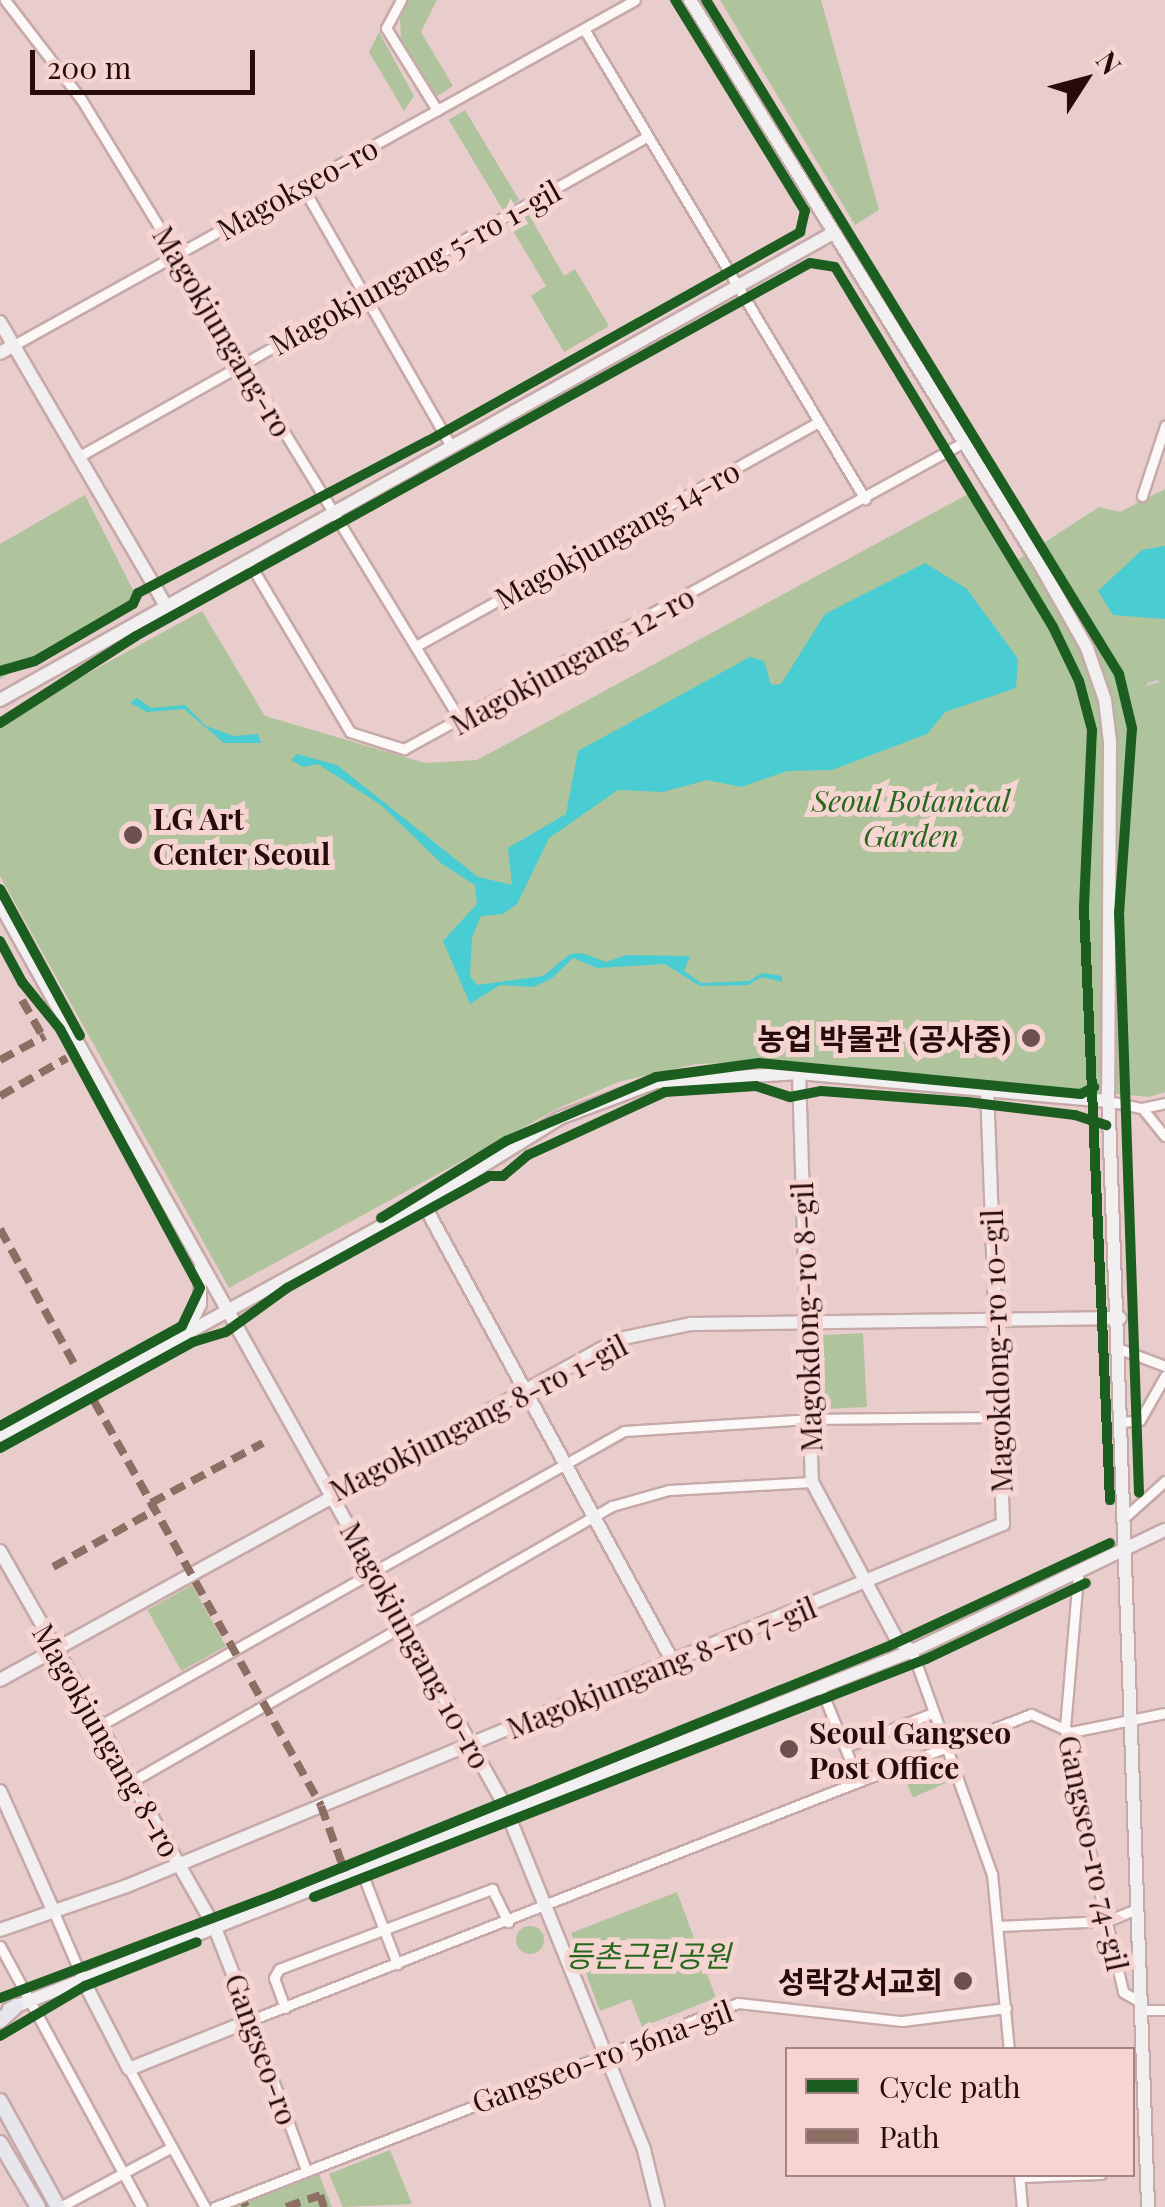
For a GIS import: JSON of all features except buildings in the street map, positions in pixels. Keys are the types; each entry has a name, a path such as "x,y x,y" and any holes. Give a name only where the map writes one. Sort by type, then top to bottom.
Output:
{"main road":[{"path":"0,2021 15,2004"},
{"path":"0,2101 59,2207"},
{"path":"0,2144 38,2207"}],"street":[{"name":"Magokjungang-ro","path":"5,0 113,150 332,512"},
{"path":"401,0 386,28 437,110"},
{"name":"Magokseo-ro","path":"0,353 584,29 622,3 635,0"},
{"path":"690,0 1042,568 1101,682 1110,742 1108,1100 1129,1548 1140,2173 1148,2207"},
{"path":"584,29 865,499"},
{"name":"Magokjungang 5-ro 1-gil","path":"78,456 648,136"},
{"path":"302,186 450,446"},
{"path":"0,700 833,233"},
{"path":"0,322 166,604"},
{"name":"Magokjungang 14-ro","path":"416,646 817,422"},
{"path":"1142,496 1165,426"},
{"name":"Magokjungang 12-ro","path":"246,560 350,732 404,749 964,442"},
{"path":"332,512 460,720"},
{"name":"Magokjungang 10-ro","path":"0,904 474,1744 508,1812 644,2150 658,2207"},
{"path":"0,1436 423,1203 560,1118 625,1093 675,1080 799,1073 1108,1100 1142,1108 1165,1103"},
{"name":"Magokdong-ro 8-gil","path":"799,1073 812,1482 897,1640 912,1652"},
{"name":"Magokdong-ro 10-gil","path":"866,1584 1003,1524 992,1319 987,1090"},
{"path":"1142,1108 1165,1136"},
{"path":"423,1203 673,1662"},
{"path":"186,1332 200,1303 200,1263"},
{"name":"Magokjungang 8-ro 1-gil","path":"0,1680 582,1356 652,1330 805,1319 1120,1318"},
{"path":"1120,1348 1165,1366"},
{"path":"1122,1422 1140,1420 1165,1376"},
{"path":"99,1726 374,1568 624,1432 808,1419 997,1417"},
{"path":"1125,1517 1165,1480"},
{"path":"132,1782 594,1516 638,1496 669,1490 812,1482"},
{"path":"0,2012 912,1652 1078,1576 1165,1530"},
{"name":"Magokjungang 8-ro","path":"0,1551 215,1928"},
{"name":"Gangseo-ro 74-gil","path":"1078,1576 1066,1728 1123,1992 1140,2006"},
{"name":"Magokjungang 8-ro 7-gil","path":"0,1930 178,1864 866,1584"},
{"path":"912,1652 930,1714 992,1874 1010,2047"},
{"path":"821,1688 859,1782"},
{"path":"129,2069 1031,1714 1066,1728 1130,1724 1165,1713"},
{"path":"845,1747 930,1714"},
{"path":"0,1791 83,1980 205,2207"},
{"path":"361,1870 397,1964"},
{"path":"285,2008 276,1971 494,1888 508,1922"},
{"path":"999,1926 1107,1922 1137,1909"},
{"name":"Gangseo-ro","path":"215,1928 306,2170"},
{"path":"0,1946 15,2004 142,2207"},
{"name":"Gangseo-ro 56na-gil","path":"215,2207 604,2051 738,2004 902,2021 1006,2008"},
{"path":"1140,2006 1165,2010"},
{"path":"59,2207 172,2147"},
{"path":"1020,2177 1022,2207"}],"green space":[{"path":"409,0 437,0 421,32 453,86 434,98 401,38 400,18"},
{"path":"720,0 821,0 879,210 855,225"},
{"path":"379,32 414,96 404,111 369,52"},
{"path":"465,110 519,200 503,210 449,120"},
{"path":"528,213 564,276 575,269 609,326 564,352 531,296 546,286 509,224"},
{"name":"Seoul Botanical Garden","path":"1165,489 1165,1092 1149,1097 786,1061 696,1064 618,1082 559,1108 229,1288 0,876 0,721 202,611 265,716 425,763 477,760 970,493 1013,563 1099,507 1120,512"},
{"path":"85,495 137,598 0,679 0,544"},
{"path":"863,1333 867,1407 821,1409 817,1335"},
{"path":"192,1585 226,1646 181,1671 147,1610"},
{"path":"940,1767 947,1783 913,1798 906,1782"},
{"name":"등촌근린공원","path":"677,1892 716,1998 642,2027 631,1999 600,2011 571,1933"},
{"path":"530,1926 540,1930 544,1940 540,1950 530,1954 520,1950 516,1940 520,1930"},
{"path":"390,2150 412,2204 343,2207 329,2174"},
{"path":"319,2174 332,2207 234,2207 244,2203"}],"water":[{"path":"1165,546 1165,619 1113,615 1098,591 1142,550"},
{"path":"925,563 967,589 1018,659 1016,688 945,712 927,734 832,770 787,771 741,787 707,780 663,792 618,790 549,838 517,904 503,914 481,916 472,937 470,976 477,985 543,976 570,954 582,953 606,962 626,955 690,956 684,971 701,983 749,981 762,973 782,976 782,982 762,977 748,985 700,986 665,964 597,968 573,958 551,979 533,987 500,985 470,1004 443,941 477,904 475,885 442,864 381,805 318,764 303,767 291,760 297,754 337,765 478,877 512,885 508,848 566,814 578,751 750,657 764,661 771,685 781,684 825,614"},
{"path":"137,698 151,708 185,705 206,726 234,736 258,734 261,743 224,743 184,709 147,712 130,703"}],"railway":[{"path":"1147,684 1165,679"}],"marked path":[{"path":"22,1000 43,1037"},
{"path":"0,1060 45,1036"},
{"path":"0,1096 67,1058"},
{"path":"0,1229 76,1367"},
{"path":"94,1401 321,1806 345,1872"},
{"path":"53,1567 155,1510 151,1503 263,1443"},
{"path":"286,2207 320,2195 324,2207"},
{"path":"244,2203 246,2207"}],"cycle path":[{"path":"0,671 35,661 133,604 138,593 428,441 800,232 805,211 675,0"},
{"path":"706,0 1119,674 1132,728 1119,912 1139,1493"},
{"path":"0,723 136,636 810,263 835,267 1053,627 1079,681 1092,730 1084,908 1110,1500"},
{"path":"0,889 80,1036"},
{"path":"0,941 22,982 60,1029 200,1288 182,1326 0,1426"},
{"path":"381,1218 506,1141 656,1077 759,1063 1081,1094 1094,1087"},
{"path":"0,1448 193,1342 226,1332 287,1288 489,1176 503,1176 528,1155 665,1092 756,1086 790,1097 821,1091 967,1102 1075,1115 1106,1125"},
{"path":"0,1998 279,1893 887,1647 1110,1543"},
{"path":"314,1897 926,1659 1086,1583"},
{"path":"0,2036 85,1986 197,1942"}],"place":[{"name":"LG Art Center Seoul","path":"133,835"},
{"name":"농업 박물관 (공사중)","path":"1031,1038"},
{"name":"Seoul Gangseo Post Office","path":"789,1749"},
{"name":"성락강서교회","path":"963,1981"}]}
